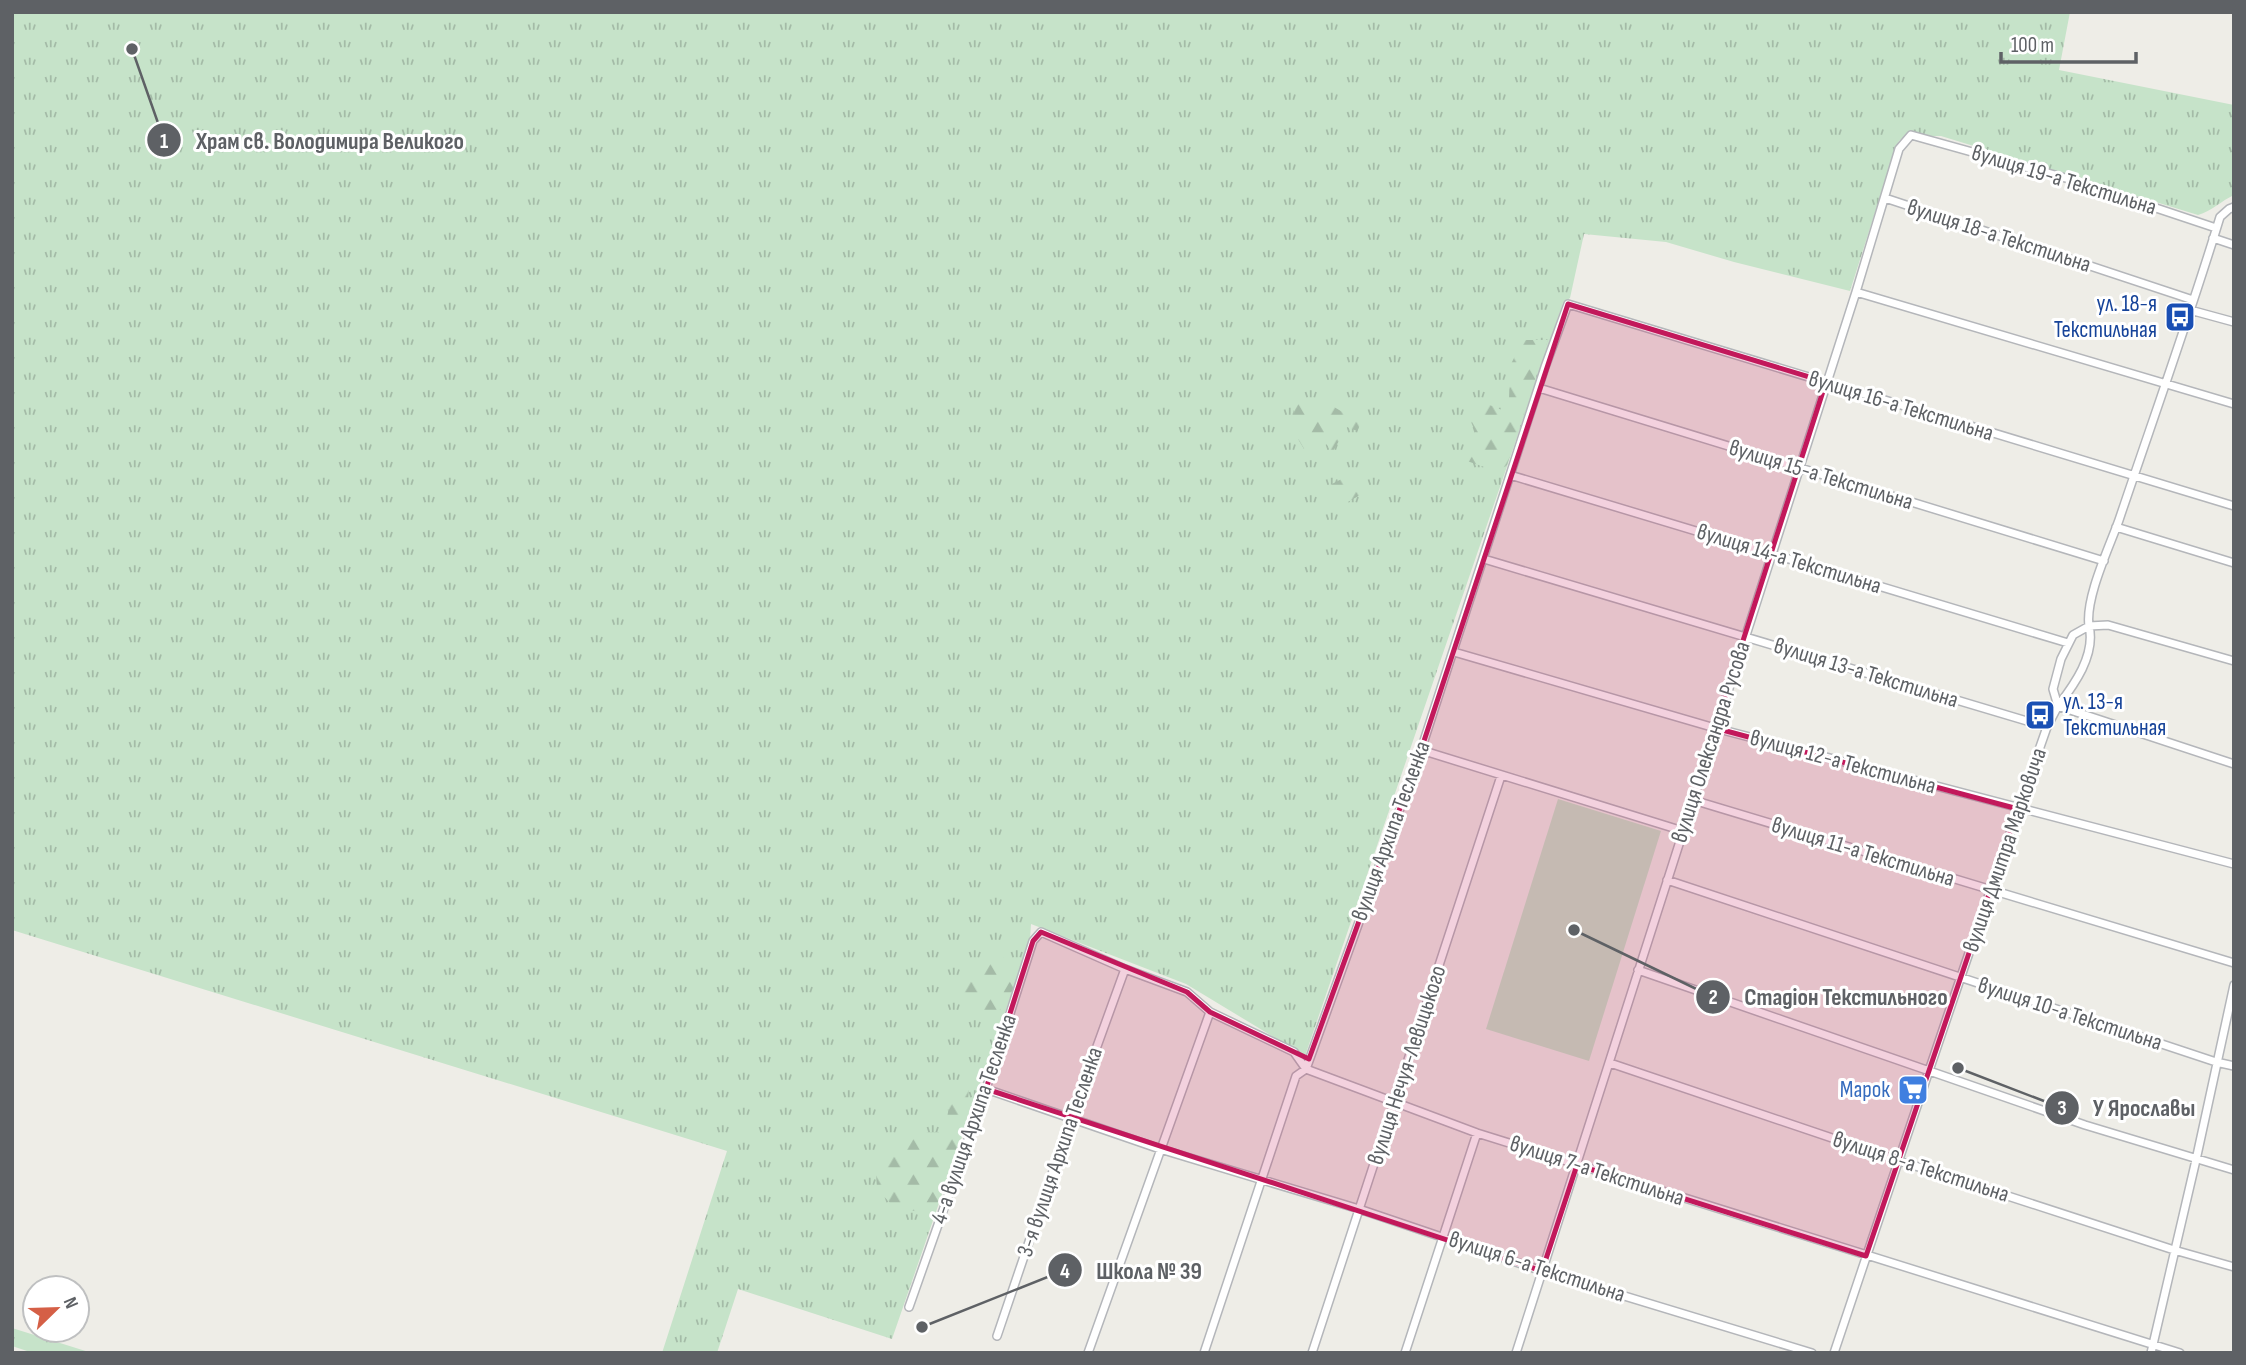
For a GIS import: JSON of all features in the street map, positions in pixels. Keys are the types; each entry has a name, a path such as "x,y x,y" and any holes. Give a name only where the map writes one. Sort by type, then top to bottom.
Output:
{"street":[{"name":"вулиця Олександра Русова","path":"1516,1353 1856,292 1899,149 1911,135"},
{"name":"вулиця 19-а Текстильна","path":"1911,135 2069,179 2216,228"},
{"name":"вулиця 18-а Текстильна","path":"1885,198 2193,300"},
{"path":"2216,228 2220,217 2234,207"},
{"name":"вулиця Дмитра Марковича","path":"1834,1353 1897,1160 2047,727 2058,706 2077,682 2090,644 2087,614 2166,385 2216,228"},
{"path":"2213,238 2234,245"},
{"path":"1856,292 2234,404"},
{"name":"вулиця 16-а Текстильна","path":"1568,304 2234,506"},
{"name":"вулиця Архипа Тесленка","path":"1204,1353 1296,1076 1306,1069 1421,750 1568,304"},
{"path":"2190,310 2234,322"},
{"name":"вулиця 15-а Текстильна","path":"1539,388 2104,561"},
{"name":"вулиця 14-а Текстильна","path":"1510,475 2068,643"},
{"path":"2116,527 2234,563"},
{"name":"вулиця 13-а Текстильна","path":"1483,559 2047,727"},
{"path":"2068,643 2073,635 2089,626 2108,625 2234,661"},
{"name":"вулиця Дмитра Марковича","path":"2058,706 2053,689 2068,643"},
{"name":"вулиця 12-а Текстильна","path":"1454,652 1715,728 2234,864"},
{"path":"2058,706 2234,764"},
{"path":"1421,750 1683,831"},
{"name":"вулиця Нечуя-Левицького","path":"1312,1353 1501,776"},
{"name":"вулиця 11-а Текстильна","path":"1693,800 2234,963"},
{"name":"вулиця 10-а Текстильна","path":"1667,880 2234,1066"},
{"name":"вулиця 7-а Текстильна","path":"1041,932 1125,969 1187,992 1210,1012 1294,1052 1306,1069 1395,1103 1478,1133 2152,1349 2180,1353"},
{"name":"4-а вулиця Архипа Тесленка","path":"909,1307 986,1089 1033,941 1041,932"},
{"name":"3-я вулиця Архипа Тесленка","path":"997,1336 1125,969"},
{"path":"1638,970 2085,1125 2234,1170"},
{"path":"2152,1349 2234,985"},
{"path":"1088,1353 1210,1012"},
{"name":"вулиця 8-а Текстильна","path":"1610,1063 1897,1160 2234,1267"},
{"name":"вулиця 6-а Текстильна","path":"986,1089 1160,1149 1359,1209 1542,1271 1812,1353"},
{"path":"1405,1353 1478,1133"}],"highlighted area":[{"path":"1568,304 1826,382 1715,728 2018,809 1866,1256 1577,1165 1542,1271 986,1089 1033,941 1041,932 1187,992 1210,1012 1309,1059 1421,750"}],"green space":[{"path":"12,12 2070,12 2059,70 2234,105 2234,195 2198,215 1941,136 1921,136 1910,132 1899,141 1894,153 1850,291 1666,242 1584,234 1570,298 1563,303 1305,1056 1186,984 1031,924 1030,940 892,1339 738,1289 717,1353 662,1353 727,1151 12,930"},
{"path":"1523,340 1548,340 1507,465 1499,472 1467,461 1477,436 1463,403 1480,401 1502,410 1509,399 1510,366"},
{"path":"1295,400 1329,404 1361,423 1357,431 1347,427 1332,453 1323,438 1304,449 1292,429"},
{"path":"1355,472 1362,480 1362,494 1346,503 1326,495 1330,485"},
{"path":"1558,799 1661,831 1589,1061 1486,1029"},
{"path":"995,955 1020,963 1007,1001 989,1017 974,1011 959,987 970,963"},
{"path":"961,1079 969,1085 967,1118 933,1216 892,1205 877,1189 876,1173 901,1142 916,1134 940,1132 947,1118 952,1089"},
{"path":"12,1328 21,1331 21,1344 63,1344 92,1353 33,1353 12,1346"}],"place":[{"name":"Храм св. Володимира Великого","path":"132,49"},
{"name":"ул. 18-я Текстильная","path":"2180,317"},
{"name":"ул. 13-я Текстильная","path":"2040,715"},
{"name":"Стадіон Текстильного","path":"1574,930"},
{"name":"У Ярославы","path":"1958,1068"},
{"name":"Марок","path":"1913,1090"},
{"name":"Школа № 39","path":"922,1327"}]}
